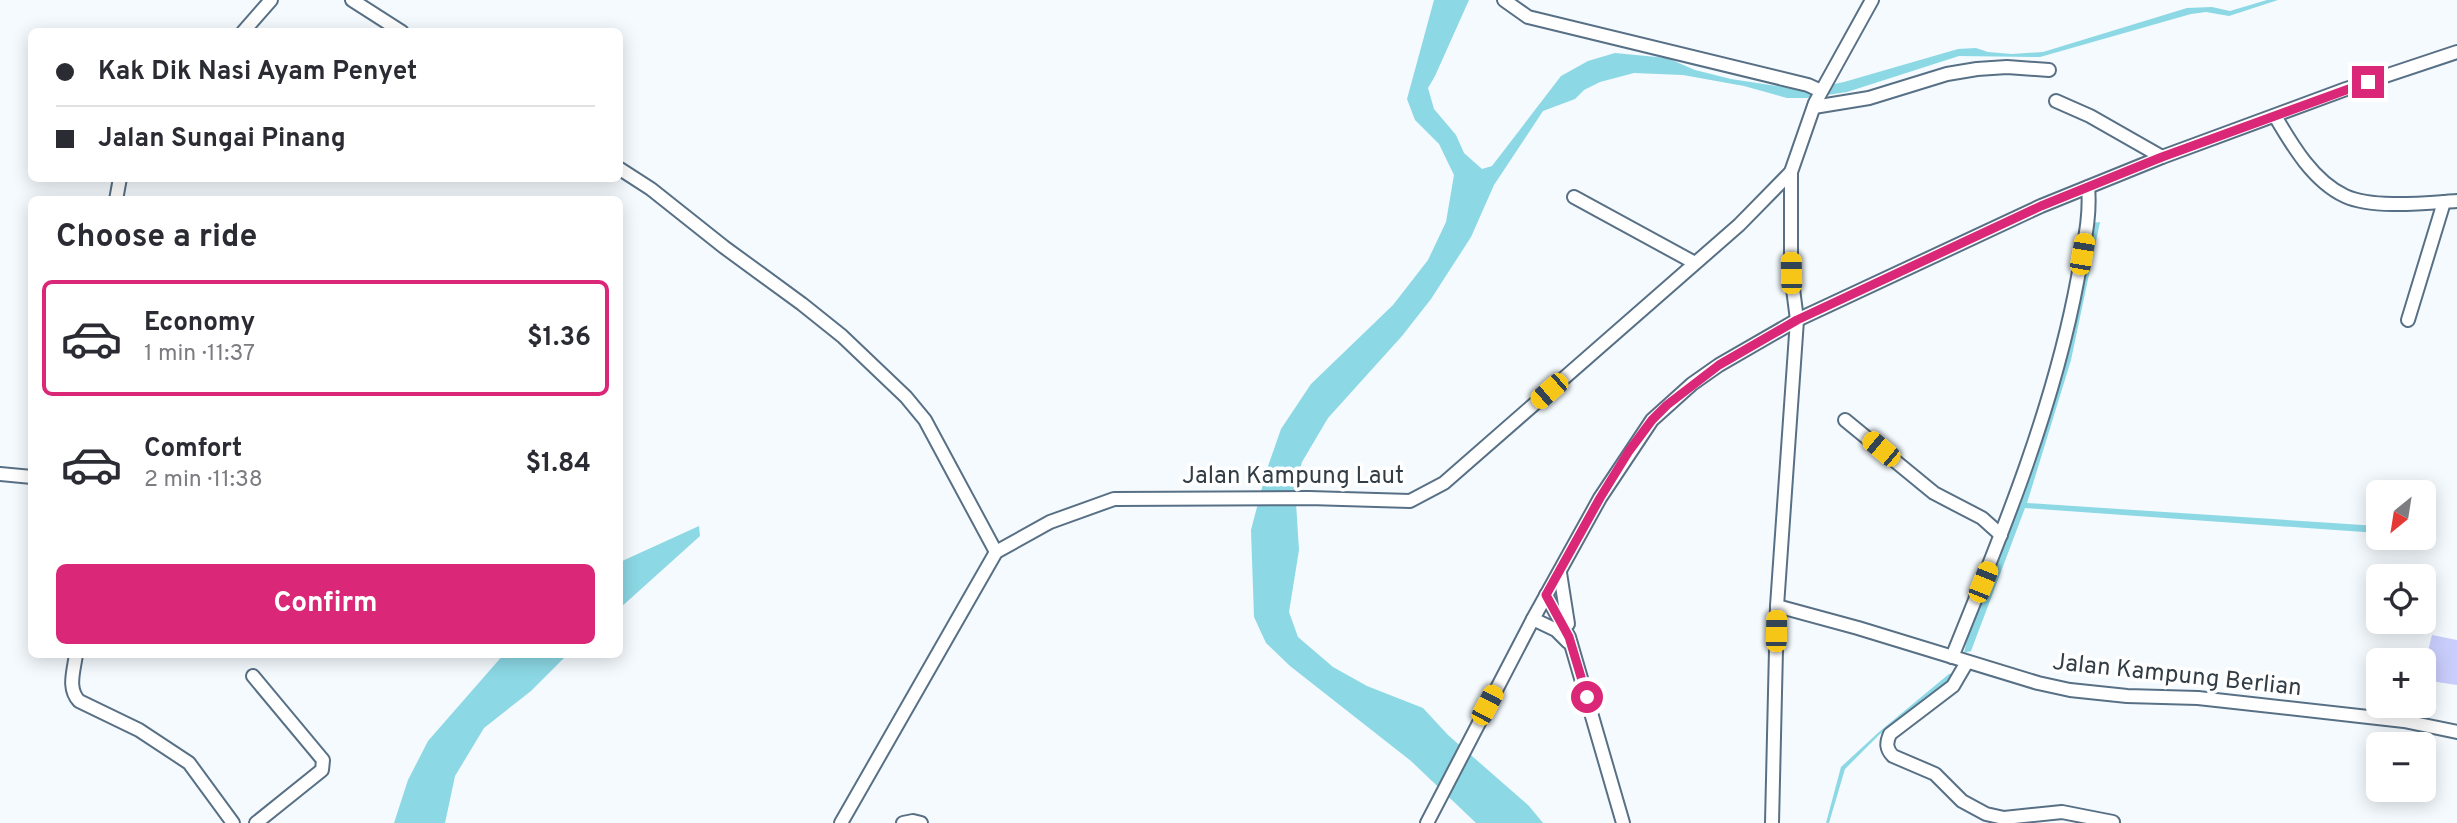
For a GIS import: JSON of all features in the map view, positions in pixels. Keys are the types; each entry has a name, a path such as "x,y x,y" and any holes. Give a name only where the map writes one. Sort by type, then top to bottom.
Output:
{"street":[{"path":"246,28 271,0"},
{"path":"352,0 396,28"},
{"path":"1504,0 1528,17 1808,85 1818,99"},
{"path":"1772,823 1777,606 1797,320 1791,273 1791,172 1818,99 1872,0"},
{"path":"1429,818 1546,595 1629,451 1667,405 1719,365 1797,320 2041,206 2162,157 2457,52"},
{"path":"1818,99 1869,98 1947,74 1977,69 2007,67 2049,70"},
{"path":"2056,101 2090,116 2162,157"},
{"path":"2275,116 2292,145 2309,166 2344,196 2361,201 2386,203 2451,201 2408,320"},
{"path":"623,171 651,189 802,304 842,336 906,397 925,420 996,552 841,823"},
{"name":"Jalan Kampung Laut","path":"996,552 1049,522 1114,499 1310,498 1410,501 1444,483 1739,225 1791,172"},
{"path":"1952,657 2001,536 2051,390 2074,299 2090,209 2088,187"},
{"path":"1574,197 1695,263"},
{"path":"1845,420 1934,494 1982,518 2001,536"},
{"path":"0,474 28,477"},
{"path":"1560,573 1571,643 1623,823"},
{"path":"1546,595 1571,643"},
{"name":"Jalan Kampung Berlian","path":"1777,606 2070,690 2127,696 2198,698 2404,721 2457,732"},
{"path":"1533,619 1556,630 1571,643"},
{"path":"75,658 71,685 73,695 79,701 139,730 189,763 233,823"},
{"path":"1967,662 1953,686 1890,734 1887,742 1889,752 1935,774 1962,801 1986,814 2004,818 2062,812 2113,822"},
{"path":"254,676 323,760 322,770 256,823"},
{"path":"903,823 921,823"}],"shaded area":[{"path":"1434,0 1469,0 1428,88 1434,109 1456,135 1464,153 1482,169 1492,166 1561,76 1588,61 1615,53 1667,58 1695,70 1731,79 1804,90 1844,82 1958,49 1976,48 2012,54 2043,52 2187,8 2212,7 2230,11 2267,0 2278,0 2229,16 2206,12 2191,14 2040,57 1959,56 1847,92 1787,98 1744,86 1683,75 1634,73 1600,82 1584,90 1575,99 1543,111 1494,185 1471,237 1431,299 1402,336 1328,418 1302,462 1295,487 1299,550 1289,612 1298,637 1333,667 1367,686 1423,708 1448,735 1529,806 1543,823 1476,823 1411,761 1290,666 1266,643 1254,617 1251,530 1281,429 1311,384 1393,305 1428,260 1446,222 1454,175 1439,144 1415,120 1407,99"},
{"path":"2100,222 2071,360 2027,503 2366,525 2366,532 2025,508 1971,651 1964,653 1968,635 2013,521 2043,434 2069,337 2092,223"},
{"path":"699,526 700,536 623,605 623,561"},
{"path":"2432,635 2457,640 2457,685 2436,682 2436,648 2429,648"},
{"path":"501,658 564,658 531,691 484,728 455,776 445,823 394,823 408,780 428,741"},
{"path":"1955,673 1953,679 1880,734 1845,769 1829,823 1826,823 1841,767 1949,674"}],"route":[{"path":"1587,697 1569,637 1546,595 1629,451 1652,420 1692,384 1756,342 1797,320 2041,206 2162,157 2368,82"}]}
